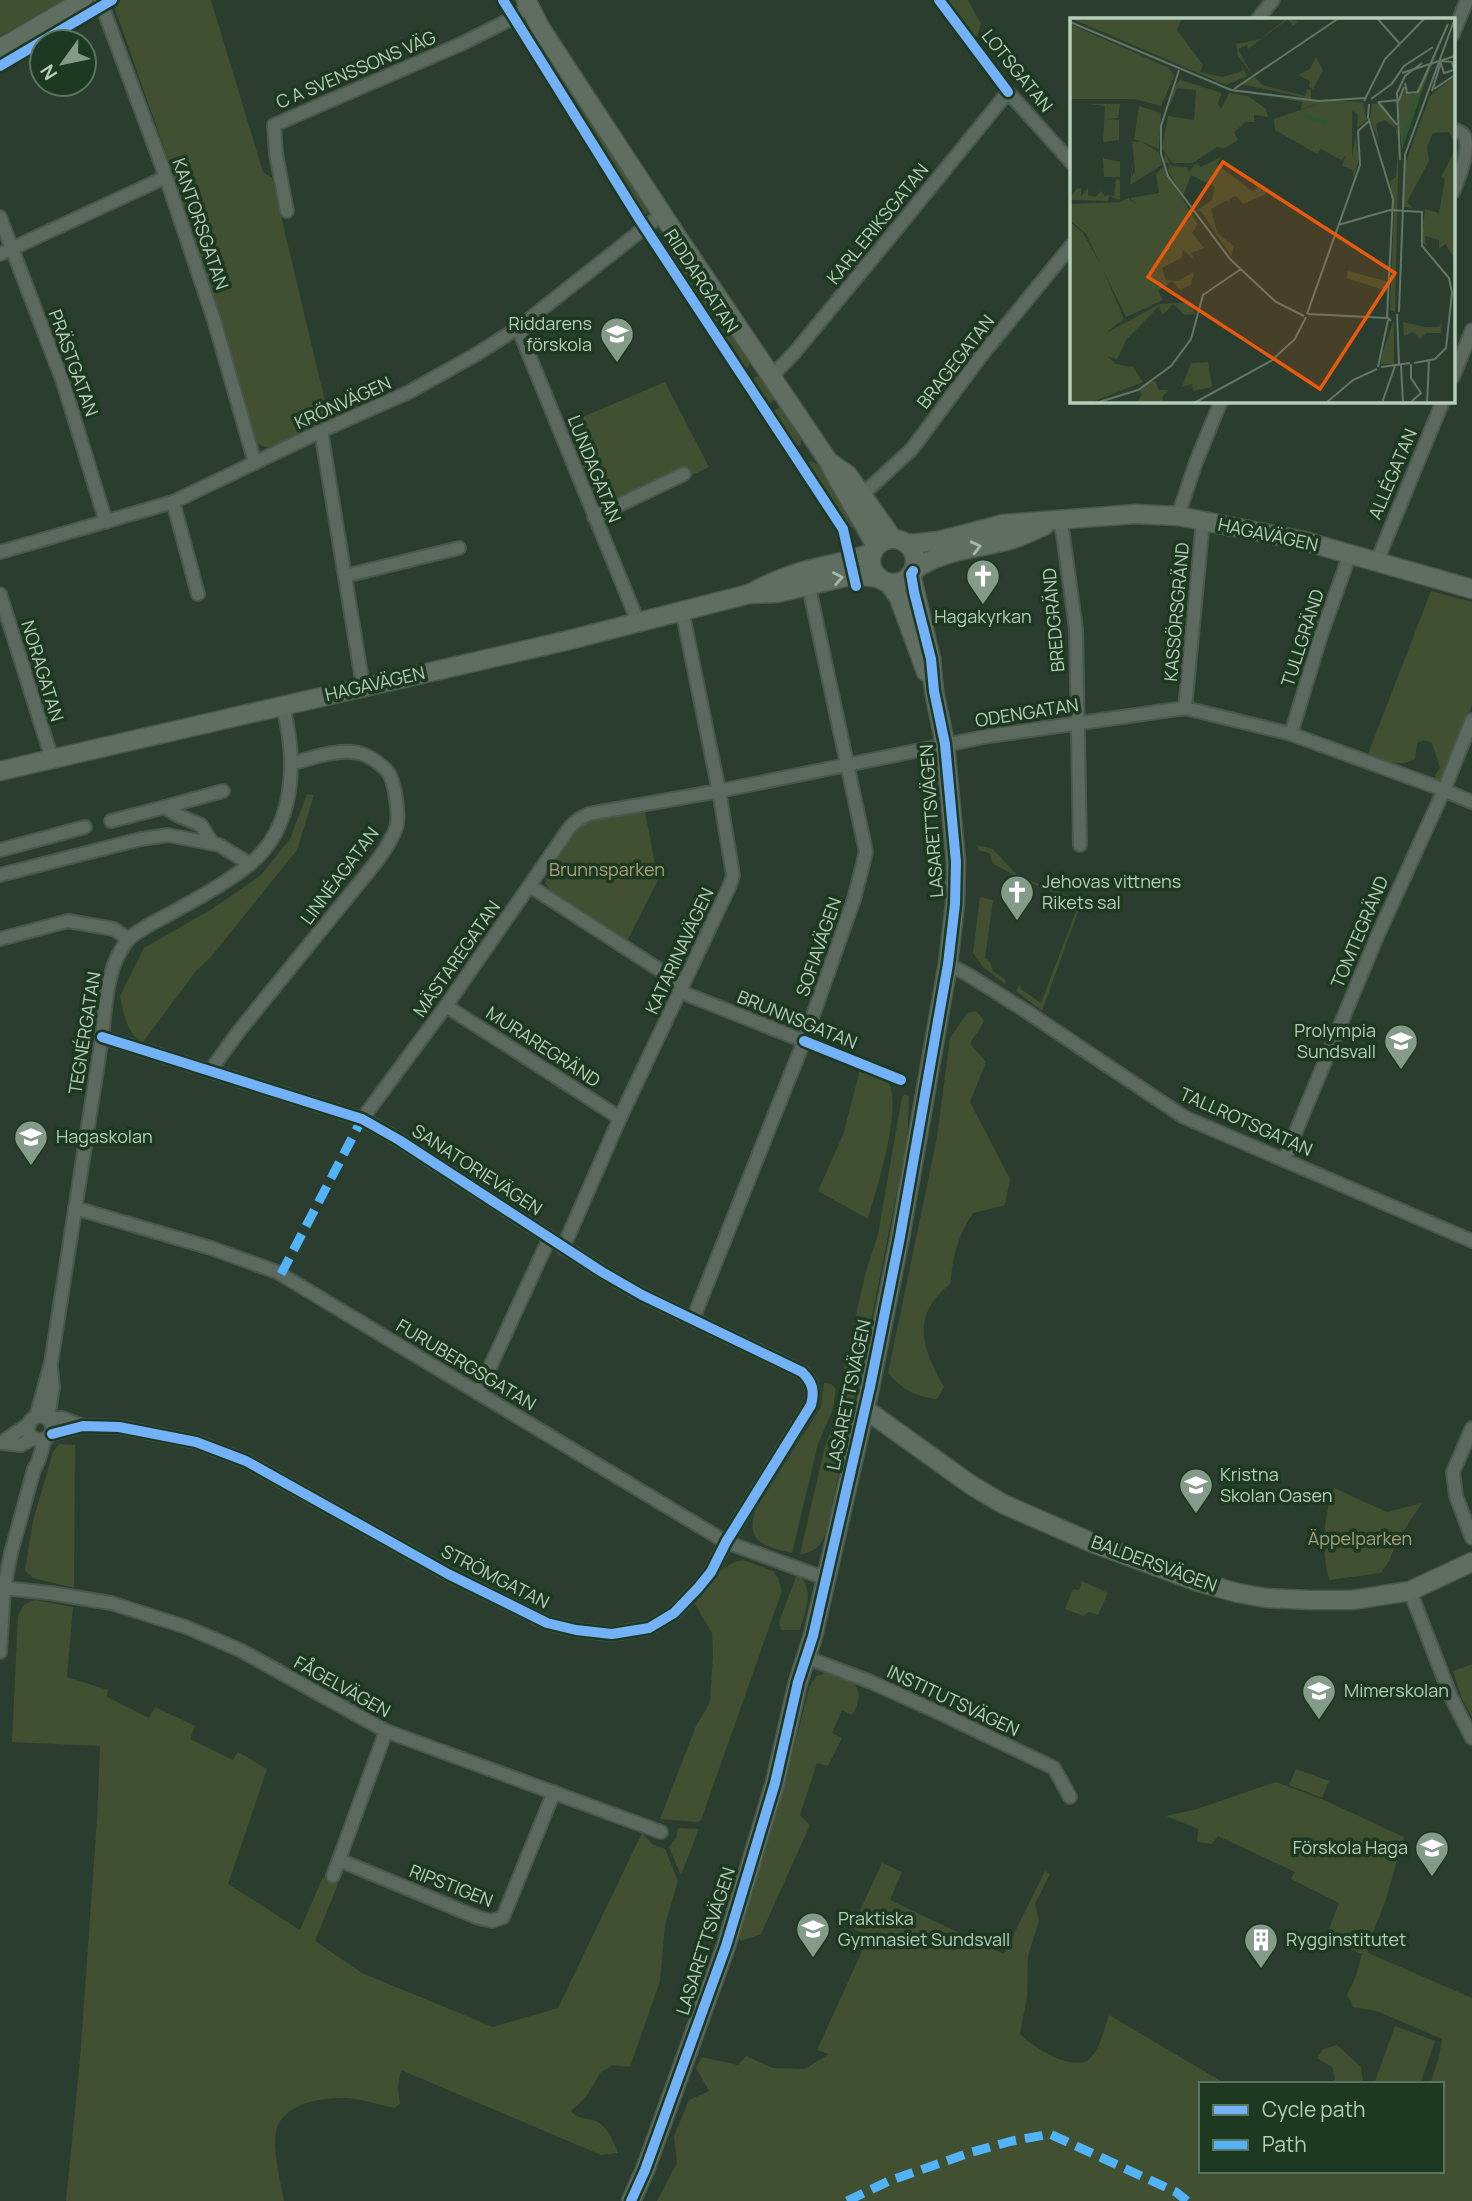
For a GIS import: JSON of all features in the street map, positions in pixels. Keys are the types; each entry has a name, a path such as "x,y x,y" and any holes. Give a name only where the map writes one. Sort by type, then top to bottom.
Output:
{"street":[{"path":"0,49 83,0"},
{"name":"KANTORSGATAN","path":"100,0 166,177 214,320 255,463"},
{"path":"1259,18 1273,0"},
{"path":"1454,32 1467,0"},
{"name":"C A SVENSSONS VÄG","path":"287,211 276,154 274,125 461,44 513,18 527,3"},
{"name":"RIDDARGATAN","path":"527,3 541,29 662,214 829,462 867,528 875,550"},
{"name":"LOTSGATAN","path":"1008,92 1070,161"},
{"name":"KARL ERIKSGATAN","path":"772,376 901,225 1008,92"},
{"path":"1454,130 1469,141 1470,150 1454,190"},
{"path":"6,251 166,177"},
{"name":"KRÖNVÄGEN","path":"0,552 173,502 409,392 518,328 662,214"},
{"name":"PRÄSTGATAN","path":"0,217 6,251 63,382 106,522"},
{"name":"BRAGEGATAN","path":"863,494 912,449 981,356 1070,247"},
{"name":"LUNDAGATAN","path":"518,328 638,622"},
{"path":"1454,374 1472,330"},
{"path":"1178,516 1221,402"},
{"name":"ALLÉGATAN","path":"1377,561 1443,402"},
{"path":"321,431 363,686"},
{"name":"RIDDARGATAN","path":"829,462 848,475 901,541"},
{"path":"594,517 684,474"},
{"path":"173,502 198,594"},
{"name":"HAGAVÄGEN","path":"901,541 938,541 1004,524 1059,519 1135,514 1178,516 1304,541 1472,589"},
{"name":"HAGAVÄGEN","path":"912,572 924,562 1013,539 1059,519"},
{"name":"BREDGRÄND","path":"1059,519 1076,629 1080,845"},
{"name":"KASSÖRSGRÄND","path":"1185,708 1205,521"},
{"path":"885,540 901,541 915,556 912,572 900,582 884,580 872,567 875,550 885,540"},
{"path":"345,576 459,548"},
{"name":"HAGAVÄGEN","path":"807,578 875,550"},
{"name":"TULLGRÄND","path":"1291,734 1321,635 1350,554"},
{"name":"LASARETTSVÄGEN","path":"631,2201 645,2170 726,1946 775,1783 805,1657 813,1636 865,1409 900,1237 948,964 955,904 956,862 945,744 934,691 931,659 914,592 912,572"},
{"name":"HAGAVÄGEN","path":"0,771 638,622 749,594 772,581 854,575 884,580"},
{"name":"SOFIAVÄGEN","path":"693,1319 804,1041 854,899 866,852 807,578"},
{"name":"LASARETTSVÄGEN","path":"884,580 898,598 934,691"},
{"name":"NORAGATAN","path":"0,594 52,759"},
{"name":"KATARINAVÄGEN","path":"564,1248 620,1118 733,875 719,791 682,610"},
{"path":"0,939 68,921 114,929 128,939 221,885 250,864 265,848 280,822 290,793 288,726 283,706"},
{"name":"ODENGATAN","path":"579,818 945,744 1077,722 1185,708 1291,734 1472,802"},
{"name":"TOMTEGRÄND","path":"1284,1160 1376,939 1444,790 1472,720"},
{"name":"LINNÉAGATAN","path":"210,1071 239,1031 377,861 397,826 397,798 388,771 364,754 338,752 291,764"},
{"path":"111,821 223,791"},
{"path":"165,807 201,825 212,843"},
{"name":"MÄSTAREGATAN","path":"362,1119 579,818"},
{"path":"0,850 85,828"},
{"path":"0,876 168,835 219,845 250,864"},
{"name":"BRUNNSGATAN","path":"530,886 682,988 804,1041"},
{"name":"TEGNÉRGATAN","path":"38,1420 53,1387 51,1363 108,983 128,939"},
{"name":"TALLROTSGATAN","path":"948,964 1029,1013 1184,1118 1472,1241"},
{"name":"MURAREGRÄND","path":"446,1006 620,1118"},
{"name":"SANATORIEVÄGEN","path":"102,1037 362,1119 642,1295 802,1372 811,1381"},
{"name":"FURUBERGSGATAN","path":"75,1208 211,1248 269,1269 726,1542 827,1579"},
{"path":"478,1393 549,1239"},
{"name":"STRÖMGATAN","path":"0,1443 38,1420 62,1418 83,1426 145,1431 196,1442 257,1467 448,1574 547,1623 611,1634 649,1628 674,1613 711,1572 726,1542 811,1405 814,1394 811,1381"},
{"name":"BALDERSVÄGEN","path":"865,1409 971,1485 1003,1504 1095,1544 1198,1582 1238,1593 1266,1598 1352,1600 1410,1591 1472,1562"},
{"path":"0,1652 4,1588 10,1553 34,1469 31,1452 52,1428 38,1420 28,1429 43,1437"},
{"name":"STRÖMGATAN","path":"0,1443 21,1445 83,1426"},
{"path":"1472,1428 1453,1472 1456,1496 1472,1538"},
{"name":"FÅGELVÄGEN","path":"4,1588 111,1603 186,1627 240,1650 386,1731 661,1832"},
{"path":"1410,1591 1451,1697 1472,1738"},
{"name":"INSTITUTSVÄGEN","path":"805,1657 871,1682 1054,1768 1070,1797"},
{"path":"333,1876 386,1731"},
{"name":"RIPSTIGEN","path":"339,1860 492,1921 503,1917 554,1792"}],"green space":[{"path":"0,0 63,0 0,36"},
{"path":"120,0 211,0 263,172 272,178 328,414 324,421 271,448 254,440 175,187 174,176 115,9"},
{"path":"939,0 968,0 981,24 974,45"},
{"path":"524,25 532,29 646,204 645,216"},
{"path":"672,246 750,362 748,368 744,370 667,251"},
{"path":"757,376 775,400 767,405 751,379"},
{"path":"665,382 709,467 605,507 599,506 566,424"},
{"path":"780,407 801,439 801,444 795,448 772,412"},
{"path":"811,461 823,467 857,529 845,522 806,463"},
{"path":"1431,591 1472,602 1472,705 1442,782 1436,781 1435,775 1440,768 1432,743 1424,740 1417,743 1415,759 1409,762 1392,762 1368,754"},
{"path":"307,794 314,795 297,850 210,958 196,971 143,1042 137,1038 127,1022 120,996 144,948 212,909 261,875 290,839"},
{"name":"Brunnsparken","path":"645,811 658,880 626,943 554,894 545,883 563,847 583,824 590,820"},
{"path":"976,845 993,849 1017,875 1082,901 1042,1011 1016,991 1020,984 1021,989 1041,1003 1079,903 1017,877 992,863 990,853 980,851"},
{"path":"980,897 993,900 985,958 990,962 993,971 1006,980 1005,984 983,967 973,953"},
{"path":"976,1011 984,1020 970,1044 986,1062 970,1102 1010,1179 1005,1205 973,1213 957,1247 950,1284 937,1296 925,1320 926,1346 944,1387 937,1399 909,1391 888,1373 937,1137 950,1038 967,1013"},
{"path":"860,1070 888,1081 892,1093 891,1128 868,1219 818,1191 843,1135"},
{"path":"905,1094 909,1096 907,1143 859,1380 845,1378 843,1372 865,1275 878,1234 902,1097"},
{"path":"824,1383 831,1384 836,1389 833,1409 818,1444 792,1553 759,1541 753,1529 753,1520 756,1509 821,1407"},
{"path":"846,1387 856,1388 827,1531 817,1547 800,1554 825,1446"},
{"path":"59,1444 75,1445 74,1588 33,1578 25,1570 33,1521 53,1452"},
{"name":"Äppelparken","path":"1334,1488 1387,1512 1422,1503 1397,1541 1381,1573 1329,1580 1324,1533"},
{"path":"743,1560 773,1571 782,1591 701,1820 660,1819 696,1726 710,1702 712,1633 695,1604 721,1571"},
{"path":"797,1574 803,1580 808,1593 800,1630 781,1630 779,1622"},
{"path":"1082,1581 1108,1593 1098,1615 1089,1612 1084,1616 1065,1609 1073,1589 1079,1590"},
{"path":"35,1600 73,1607 67,1677 108,1690 107,1697 149,1718 155,1707 195,1726 190,1739 233,1760 238,1752 267,1769 228,1884 300,1930 323,1877 338,1884 315,1941 362,1973 493,2027 558,2008 642,1833 652,1844 665,1849 678,1881 665,1925 660,1981 630,2067 613,2065 601,2072 585,2098 571,2111 579,2117 602,2125 609,2133 618,2153 601,2155 401,2070 398,2087 400,2104 394,2108 337,2098 308,2102 283,2117 278,2125 275,2142 284,2201 66,2201 80,2059 100,1746 12,1742 18,1615 25,1604"},
{"path":"1472,1664 1472,1717 1462,1699 1453,1671"},
{"path":"825,1673 853,1680 858,1693 857,1706 852,1715 842,1710 832,1733 842,1738 828,1766 817,1763 800,1815 810,1825 761,1934 741,1941 736,1935 746,1912 790,1764 809,1688 816,1676"},
{"path":"1296,1769 1329,1781 1322,1798 1289,1785"},
{"path":"1276,1782 1324,1800 1404,1837 1368,1953 1472,1998 1472,2201 657,2201 677,2163 674,2136 689,2100 709,2091 696,2068 702,2057 738,2065 746,2056 773,2068 805,2069 829,2054 817,2050 869,1936 852,1928 882,1863 902,1872 890,1900 1004,1954 1045,1871 1050,1874 1035,1904 1039,1921 1028,1956 1027,1997 1020,2034 1052,2056 1080,2063 1088,2060 1096,2051 1109,2015 1223,2082 1199,2082 1199,2173 1444,2173 1444,2082 1431,2082 1442,2039 1377,2011 1353,2007 1347,1995 1362,1954 1328,1940 1329,1929 1339,1903 1291,1879 1295,1872 1218,1836 1212,1844 1197,1842 1198,1829 1166,1816 1197,1809"},
{"path":"678,1828 699,1829 681,1875 669,1847 676,1838"},
{"path":"1395,2026 1435,2041 1421,2082 1375,2082"},
{"path":"1337,2045 1361,2067 1363,2082 1333,2082 1335,2078 1332,2067 1317,2058 1323,2049"}],"marked path":[{"path":"281,1274 362,1119"},
{"path":"847,2201 889,2181 972,2152 1050,2134 1176,2192 1187,2201"}],"cycle path":[{"path":"0,66 112,0"},
{"path":"503,0 640,220 843,529 856,586"},
{"path":"939,0 1008,92"},
{"path":"631,2201 645,2170 726,1946 775,1783 798,1682 813,1636 870,1387 900,1237 948,964 955,904 956,862 945,744 934,691 931,659 914,592 911,574 913,571"},
{"path":"52,1434 83,1426 119,1427 196,1442 246,1461 448,1574 547,1623 612,1634 649,1628 674,1613 698,1588 711,1572 726,1542 811,1405 813,1395 812,1387 802,1372 642,1295 362,1119 102,1037"},
{"path":"804,1041 901,1080"}],"place":[{"name":"Riddarens förskola","path":"617,364"},
{"name":"Hagakyrkan","path":"983,606"},
{"name":"Jehovas vittnens Rikets sal","path":"1017,922"},
{"name":"Prolympia Sundsvall","path":"1401,1071"},
{"name":"Hagaskolan","path":"31,1167"},
{"name":"Kristna Skolan Oasen","path":"1196,1515"},
{"name":"Mimerskolan","path":"1319,1721"},
{"name":"Förskola Haga","path":"1432,1878"},
{"name":"Praktiska Gymnasiet Sundsvall","path":"813,1959"},
{"name":"Rygginstitutet","path":"1261,1970"}]}
